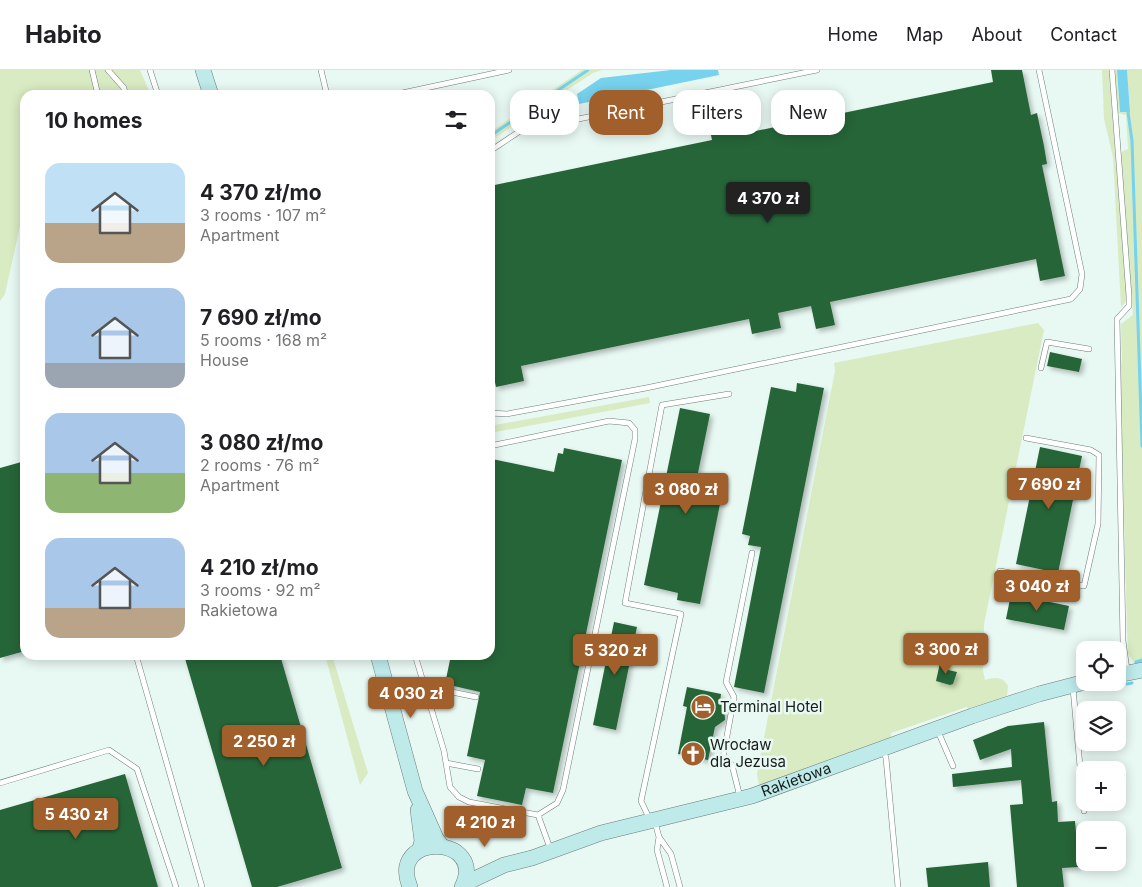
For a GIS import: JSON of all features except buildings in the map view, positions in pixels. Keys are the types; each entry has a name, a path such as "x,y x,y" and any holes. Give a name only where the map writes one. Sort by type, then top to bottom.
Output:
{"street":[{"path":"203,70 209,90"},
{"path":"379,660 415,791 422,841 420,850"},
{"name":"Rakietowa","path":"463,885 504,865 601,833 741,799 1031,696 1076,685"},
{"path":"415,791 432,831 441,845"},
{"path":"410,887 407,870 410,862 420,850 427,846 441,845 454,850 462,860 466,872 463,885"},
{"name":"Rakietowa","path":"462,860 504,865"}],"lane":[{"path":"92,70 97,90"},
{"path":"108,70 124,90"},
{"path":"150,70 156,90"},
{"path":"321,70 326,90"},
{"path":"416,90 509,70"},
{"path":"495,148 520,132 817,70"},
{"path":"495,413 507,414 628,392 1071,299 1080,289 1082,274 1040,70"},
{"path":"1112,70 1129,296 1129,306 1117,319 1123,640 1129,673"},
{"path":"1041,368 1047,342 1089,349"},
{"path":"680,887 668,847 659,837 641,801 682,614 625,603 662,405 729,394"},
{"path":"416,660 444,751 450,787 464,800 538,815 557,802 563,790 633,448 635,430 629,423 609,421 495,445"},
{"path":"1000,571 1084,586 1098,524 1099,455 1091,450 1026,438"},
{"path":"741,799 732,765 722,758 734,697 726,682 752,553"},
{"path":"137,660 202,887"},
{"path":"423,686 476,697"},
{"path":"1079,691 1082,761"},
{"path":"937,729 953,766"},
{"path":"0,783 109,750 137,769 176,887"},
{"path":"882,750 886,758 898,887"},
{"path":"446,763 478,769"},
{"path":"538,815 551,851"},
{"path":"659,837 657,850 667,887"}],"green space":[{"path":"0,70 140,70 149,90 20,90 20,226 5,294 0,301"},
{"path":"582,70 602,70 593,73 567,90 552,90"},
{"path":"1102,70 1109,70 1127,297 1121,307 1113,157 1104,119"},
{"path":"1114,70 1117,70 1120,112 1130,111 1127,70 1142,70 1142,666 1135,664 1128,654 1120,373 1122,359 1121,324 1133,315 1121,154 1128,149 1126,115 1118,113"},
{"path":"510,119 510,128 495,138 495,129"},
{"path":"1038,323 1044,330 984,624 983,671 985,680 995,678 1004,680 1008,686 1007,696 969,710 967,707 891,733 891,737 759,785 757,774 835,371 834,363"},
{"path":"649,397 650,403 495,432 495,425"},
{"path":"326,660 334,660 368,773 360,785"}],"water":[{"path":"671,70 718,70 719,75 647,90 589,90 589,102 579,104 579,93 601,78"},
{"path":"1117,70 1127,70 1130,112 1120,112"},
{"path":"472,816 512,824 513,827 492,833 471,818"}],"waterway":[{"path":"495,133 588,70"},
{"path":"1128,112 1132,141 1142,446"},
{"path":"1136,662 1142,660"},
{"path":"1127,684 1132,683"}],"place":[{"name":"Terminal Hotel","path":"703,707"},
{"name":"Wrocław dla Jezusa","path":"693,754"}]}
